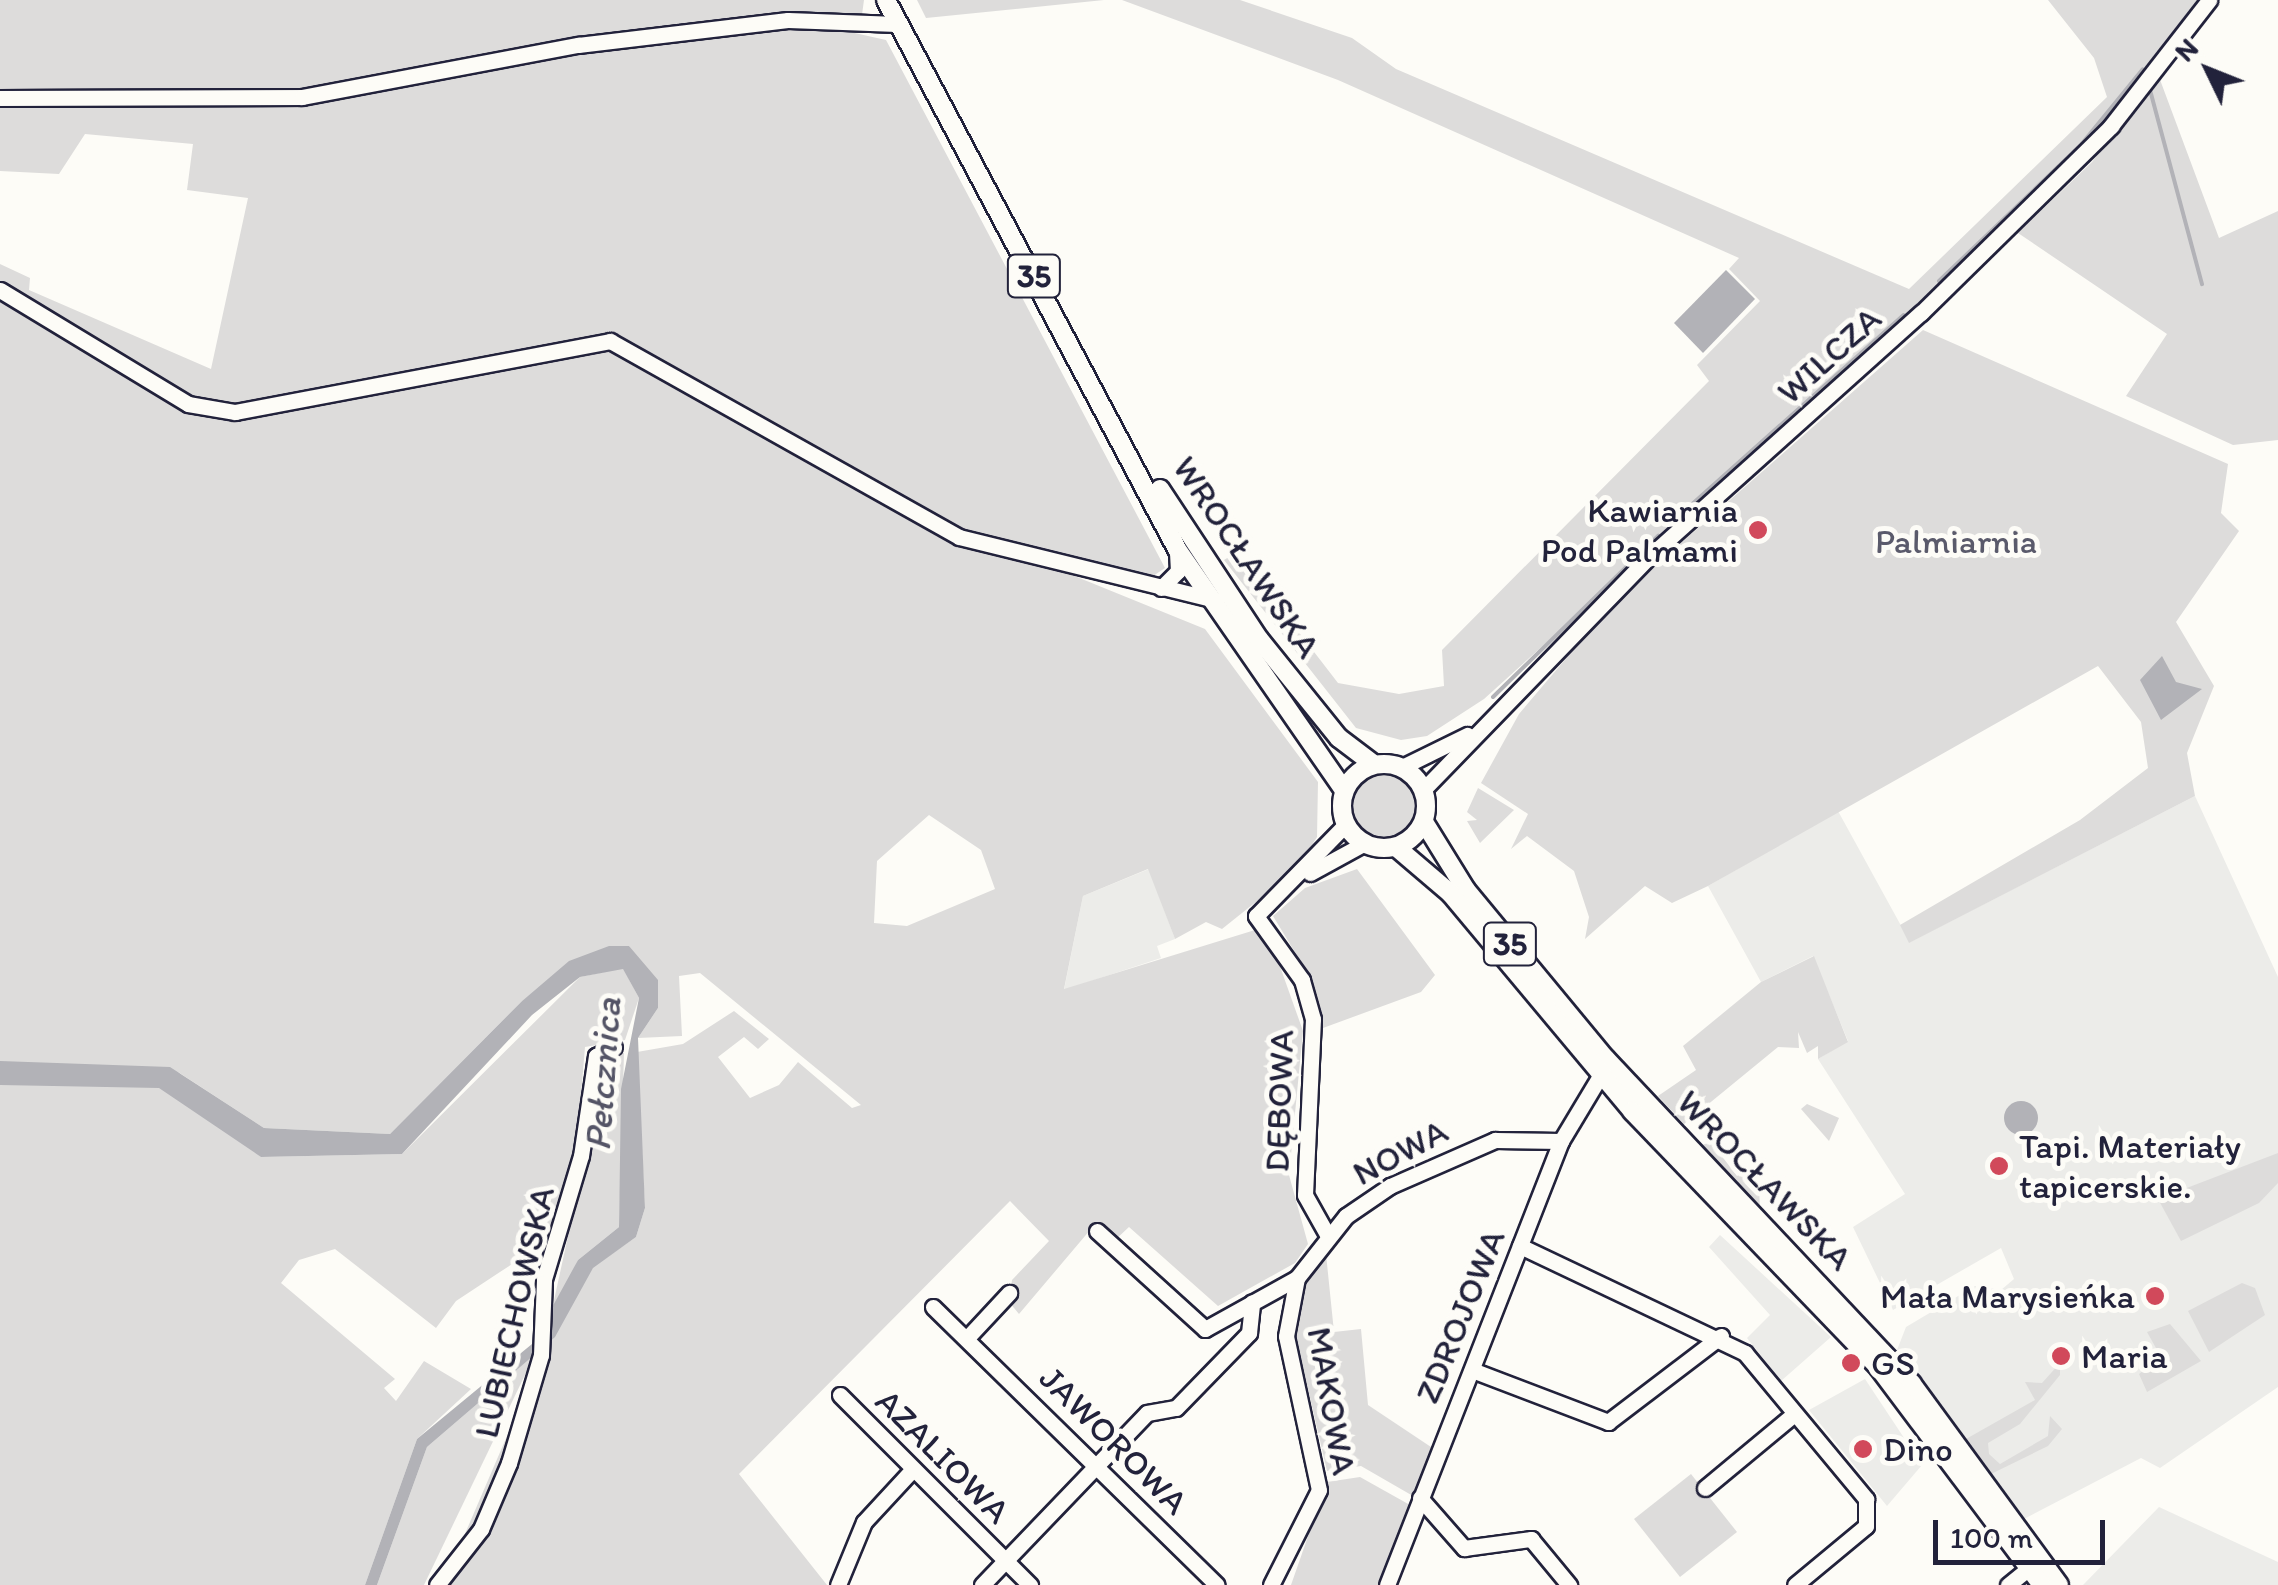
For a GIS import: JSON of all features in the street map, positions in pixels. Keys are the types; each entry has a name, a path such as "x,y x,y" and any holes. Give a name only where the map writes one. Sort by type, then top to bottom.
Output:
{"main road":[{"name":"WROCŁAWSKA","path":"886,0 1117,423 1202,597 1344,790"},
{"name":"WROCŁAWSKA","path":"1117,423 1259,639 1339,738 1372,763"},
{"path":"1372,763 1344,790 1346,824 1366,842 1396,847 1424,822"},
{"name":"35","path":"1372,763 1400,768"},
{"path":"1400,768 1422,792"},
{"name":"35","path":"1422,792 1424,822"},
{"name":"WROCŁAWSKA","path":"1424,822 1466,890 1606,1059 1912,1384 2059,1585"},
{"name":"WROCŁAWSKA","path":"1396,847 1450,894 1600,1076 1872,1360 2042,1585"}],"street":[{"name":"WILCZA","path":"1422,792 1468,735 1990,246 2111,126 2210,0"},
{"path":"0,98 302,97 578,45 788,20 898,24"},
{"path":"0,290 188,404 235,412 610,341 959,537 1202,597 1259,639"},
{"path":"1161,588 1178,570 1177,550"},
{"name":"WILCZA","path":"1400,768 1468,735"},
{"name":"DĘBOWA","path":"1328,1236 1305,1195 1313,1018 1302,980 1256,916 1302,877 1346,824"},
{"name":"DĘBOWA","path":"1302,877 1366,842"},
{"name":"LUBIECHOWSKA","path":"437,1585 495,1497 539,1340 596,1056 614,1047"},
{"name":"ZDROJOWA","path":"1386,1585 1561,1142 1600,1076"},
{"name":"NOWA","path":"1297,1278 1328,1236 1368,1199 1461,1152 1514,1136 1561,1142"},
{"path":"1097,1231 1196,1326 1297,1278"},
{"path":"1520,1246 1721,1336 1794,1414 1871,1515 1795,1585"},
{"name":"MAKOWA","path":"1271,1585 1319,1490 1286,1336 1297,1278"},
{"path":"968,1338 1010,1293"},
{"name":"AZALIOWA","path":"982,1585 1148,1413 1176,1408 1249,1333 1252,1302"},
{"name":"JAWOROWA","path":"933,1307 1217,1585"},
{"path":"1472,1370 1608,1422 1721,1336"},
{"name":"AZALIOWA","path":"840,1396 1030,1585"},
{"path":"1705,1488 1794,1414"},
{"path":"838,1585 864,1522 913,1470"},
{"path":"1420,1498 1464,1548 1531,1539 1569,1585"},
{"path":"2008,1585 2030,1568"}],"shaded area":[{"path":"1726,270 1755,299 1703,353 1674,323"},
{"path":"2162,656 2176,682 2202,689 2161,720 2140,680"},
{"path":"2195,796 2278,977 2278,1387 2160,1468 2141,1458 2024,1519 1897,1350 1906,1327 1975,1286 2001,1290 2014,1279 2001,1248 1893,1310 1853,1227 1905,1194 1818,1059 1848,1041 1813,956 1761,982 1708,886 1838,811 1910,942"},
{"path":"1149,869 1175,939 1157,946 1161,958 1064,990 1083,896"},
{"path":"609,946 629,946 658,980 658,1008 638,1038 645,1208 636,1237 593,1268 555,1337 427,1447 377,1585 365,1585 417,1439 532,1344 578,1260 619,1227 621,1089 639,998 623,969 580,977 532,1015 402,1154 261,1157 159,1088 0,1085 0,1061 170,1067 264,1128 390,1134 521,1002 569,961"},
{"path":"2021,1101 2033,1106 2038,1118 2033,1130 2021,1135 2009,1130 2004,1118 2009,1106"},
{"path":"1720,1235 1831,1337 1781,1381 1747,1338 1770,1315 1709,1247"},
{"path":"1865,1379 1922,1465 1887,1506 1809,1410"},
{"path":"2159,1507 2278,1562 2278,1585 2083,1585"}],"green space":[{"path":"0,0 864,0 861,22 823,26 886,40 1165,568 1150,578 964,531 1205,629 1318,782 1317,837 1297,869 1222,929 1206,922 1175,939 1148,869 1083,896 1064,989 1255,930 1277,958 1303,1031 1289,1175 1308,1244 1295,1263 1218,1306 1129,1227 1114,1241 1096,1223 1019,1314 1009,1302 1012,1280 1049,1241 1010,1201 739,1474 827,1585 443,1585 546,1345 593,1267 636,1237 645,1208 637,1052 683,1044 734,1011 769,1039 758,1049 744,1037 718,1057 750,1098 779,1085 798,1062 852,1108 861,1105 700,973 679,976 682,1036 638,1038 658,1008 629,946 521,1002 390,1134 264,1128 178,1072 261,1157 402,1154 580,977 623,968 639,998 625,1040 585,1047 576,1155 550,1239 456,1301 436,1328 335,1249 299,1260 281,1283 395,1379 384,1388 396,1401 424,1361 471,1389 417,1439 365,1585 0,1585 0,264 30,278 29,290 211,369 248,198 187,190 193,144 85,134 59,174 0,171","holes":["929,815 981,850 995,889 907,926 874,923 877,861"]},
{"path":"917,0 1104,0 926,18"},
{"path":"1122,0 1240,0 1352,38 1396,69 1909,289 2107,97 2094,58 2048,0 2198,0 2108,121 1927,298 1484,699 1427,736 1401,740 1356,728 1224,560 1237,552 1338,683 1399,694 1444,686 1442,650 1709,381 1697,365 1760,301 1729,269 1739,258 1338,80"},
{"path":"2159,77 2219,238 2278,211 2278,440 2233,445 2126,396 2167,334 2018,233 2092,162"},
{"name":"Palmiarnia","path":"1923,330 2228,464 2221,513 2239,531 2176,622 2214,686 2187,753 2195,796 1909,943 1900,925 2080,820 2148,768 2141,722 2098,666 1708,886 1672,903 1645,886 1585,939 1589,917 1574,871 1527,836 1511,849 1528,814 1481,783 1519,714 1614,602"},
{"path":"1384,775 1406,784 1415,806 1406,828 1384,837 1362,828 1353,806 1362,784"},
{"path":"1478,788 1514,810 1480,843 1467,821 1477,820 1467,812"},
{"path":"1357,869 1435,975 1421,992 1323,1028 1310,977 1273,916 1305,888"},
{"path":"1814,956 1848,1042 1818,1059 1818,1046 1807,1053 1798,1032 1799,1048 1778,1047 1684,1124 1658,1096 1696,1070 1683,1046 1761,982"},
{"path":"624,1053 619,1227 578,1260 549,1323 608,1054"},
{"path":"1807,1104 1839,1118 1829,1141 1801,1109"},
{"path":"1711,1142 1737,1176 1744,1169 1759,1187 1760,1209 1699,1146"},
{"path":"2278,1153 2278,1183 2259,1203 2181,1241 2158,1199"},
{"path":"1326,1254 1334,1332 1361,1329 1368,1405 1434,1449 1413,1496 1361,1466 1327,1471 1293,1324 1299,1295"},
{"path":"2242,1283 2255,1288 2265,1315 2209,1352 2188,1311"},
{"path":"2170,1324 2201,1361 2147,1392 2139,1374 2161,1357 2147,1332"},
{"path":"535,1354 424,1585 377,1585 427,1447"},
{"path":"2060,1363 2060,1375 2020,1424 1988,1443 1989,1454 2000,1464 2048,1436 2050,1416 2062,1429 2048,1446 1991,1474 1966,1439 2035,1400 2025,1382 2042,1383"},
{"path":"1691,1474 1737,1532 1680,1577 1634,1519"},
{"path":"1360,1477 1410,1505 1378,1585 1291,1585 1327,1482"}],"waterway":[{"path":"1939,281 2080,146 2143,69"},
{"path":"2150,90 2202,284"},
{"path":"1671,523 1904,315"},
{"path":"1493,697 1658,536"}],"place":[{"name":"Kawiarnia Pod Palmami","path":"1758,530"},
{"name":"Tapi. Materiały tapicerskie.","path":"1999,1166"},
{"name":"Mała Marysieńka","path":"2155,1296"},
{"name":"Maria","path":"2061,1356"},
{"name":"GS","path":"1851,1363"},
{"name":"Dino","path":"1863,1449"}],"water label":[{"name":"Pełcznica","path":"603,1074"}]}
